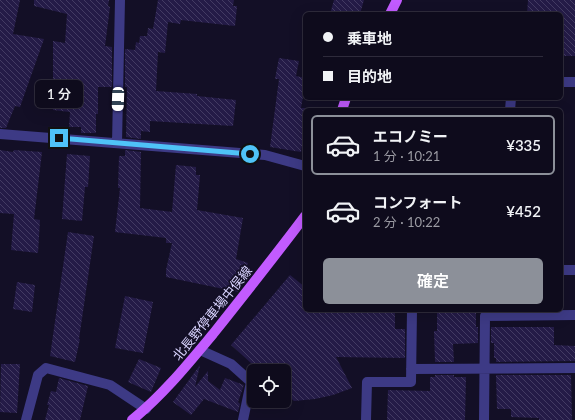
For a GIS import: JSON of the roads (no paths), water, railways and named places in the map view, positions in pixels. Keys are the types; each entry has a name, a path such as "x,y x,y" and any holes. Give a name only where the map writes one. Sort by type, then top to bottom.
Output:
{"main road":[{"path":"391,12 397,0"},
{"name":"北長野停車場中俣線","path":"132,420 146,409 200,350 255,282 303,219"}],"street":[{"path":"117,143 120,0"},
{"path":"563,82 575,82"},
{"path":"0,134 265,155 303,165"},
{"path":"563,270 575,270"},
{"path":"366,420 367,382 412,382 412,312"},
{"path":"484,420 485,316 519,313 575,315"},
{"path":"200,350 231,364 251,382 243,420"},
{"path":"26,420 38,375 46,368 110,385 146,409"},
{"path":"412,369 575,368"}]}
